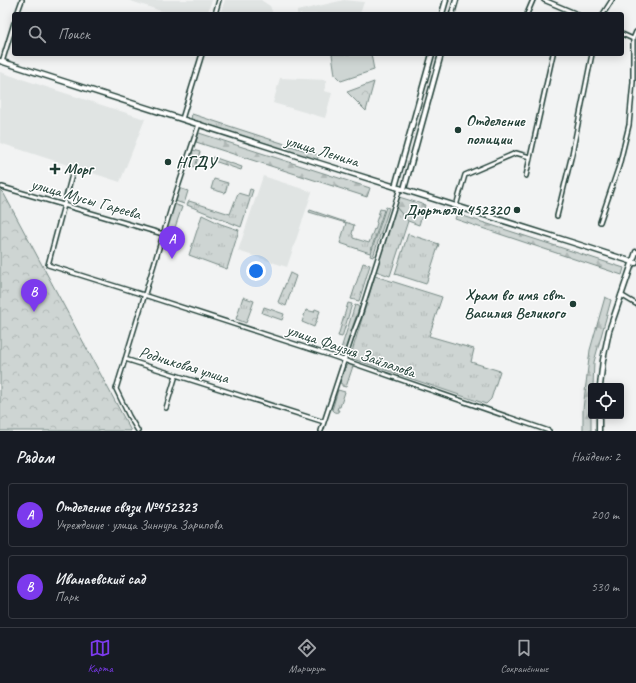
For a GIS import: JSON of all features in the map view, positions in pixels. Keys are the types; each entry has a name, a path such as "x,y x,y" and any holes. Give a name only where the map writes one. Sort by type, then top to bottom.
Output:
{"main road":[{"path":"443,12 446,0"},
{"path":"453,12 456,0"},
{"path":"400,188 404,156 431,56"},
{"path":"400,188 413,158 440,56"},
{"name":"улица Ленина","path":"1,61 634,263"},
{"path":"428,68 437,70"},
{"path":"404,156 413,158"},
{"path":"600,383 603,360 608,338 621,295 634,263 636,252"},
{"path":"599,419 599,431"}],"street":[{"path":"18,12 22,0"},
{"path":"216,12 219,0"},
{"path":"528,12 533,0"},
{"path":"544,0 572,12"},
{"path":"605,12 612,0"},
{"path":"1,61 12,30"},
{"path":"600,222 619,166 629,125 633,82 633,39 636,32"},
{"path":"624,35 633,39"},
{"path":"182,119 201,56"},
{"path":"526,176 553,56"},
{"path":"557,216 572,154 592,56"},
{"path":"138,431 116,389 163,234 199,124"},
{"path":"456,206 465,174 516,153 530,157"},
{"path":"63,205 73,171"},
{"name":"улица Мусы Гареева","path":"2,187 163,234"},
{"path":"321,431 359,318 400,188"},
{"name":"улица Фаузия Зайлалова","path":"63,205 48,265 344,361 549,431"},
{"path":"621,295 636,304"},
{"name":"Родниковая улица","path":"125,359 324,422"},
{"path":"166,408 176,375"}],"shaded area":[{"path":"128,0 212,0 208,12 164,12"},
{"path":"225,0 261,0 270,6 272,12 221,12"},
{"path":"344,0 364,2 361,12 297,11"},
{"path":"0,72 145,119 120,182 0,143"},
{"path":"280,78 327,80 324,91 332,93 325,118 273,103"},
{"path":"263,176 312,192 287,267 238,251"}],"green space":[{"path":"332,56 371,56 374,70 341,81 335,75"},
{"path":"374,82 366,111 347,92"},
{"path":"192,114 319,155 317,160 191,119"},
{"path":"199,133 370,188 367,197 196,142"},
{"path":"193,150 200,152 195,167 188,165"},
{"path":"213,157 242,167 241,170 211,160"},
{"path":"214,179 228,183 225,193 211,189"},
{"path":"179,188 188,191 184,204 175,201"},
{"path":"250,189 253,190 241,227 187,205 189,201 230,214 238,193 248,196"},
{"path":"0,190 4,194 131,431 0,431"},
{"path":"399,197 425,205 419,225 408,221 396,207"},
{"path":"174,204 182,207 169,245 162,243"},
{"path":"386,207 389,208 373,257 370,256"},
{"path":"396,207 408,221 390,276 376,271"},
{"path":"380,209 384,210 370,253 340,243 346,223 309,212 310,210 354,225 352,234 353,238 369,243 374,229 375,230"},
{"path":"457,214 624,268 622,275 455,219"},
{"path":"202,215 221,224 239,230 227,269 189,255"},
{"path":"408,234 439,244 426,284 395,274"},
{"path":"363,263 370,265 359,301 351,299"},
{"path":"290,273 296,276 286,306 278,302"},
{"path":"375,276 442,297 429,336 474,349 471,362 500,371 491,399 486,404 350,358"},
{"path":"243,297 254,301 246,323 236,319"},
{"path":"605,297 611,300 594,362 593,383 588,383 588,419 591,419 591,431 583,431 583,409 590,350"},
{"path":"348,303 352,304 342,337 338,336"},
{"path":"355,305 359,308 343,355 341,356 339,355"},
{"path":"264,307 284,314 282,320 262,313"},
{"path":"315,309 320,311 314,327 302,322 306,310 314,312"},
{"path":"348,364 353,366 346,387 342,386 340,383"},
{"path":"338,390 345,392 340,407 338,407 338,412 335,412 332,410"}],"place":[{"name":"Отделение полиции","path":"458,130"},
{"name":"НГДУ","path":"168,162"},
{"name":"Морг","path":"55,169"},
{"name":"Дюртюли 452320","path":"517,210"},
{"name":"Отделение связи №452323","path":"172,259"},
{"name":"Храм во имя свт. Василия Великого","path":"573,304"},
{"name":"Иванаевский сад","path":"34,312"}]}
